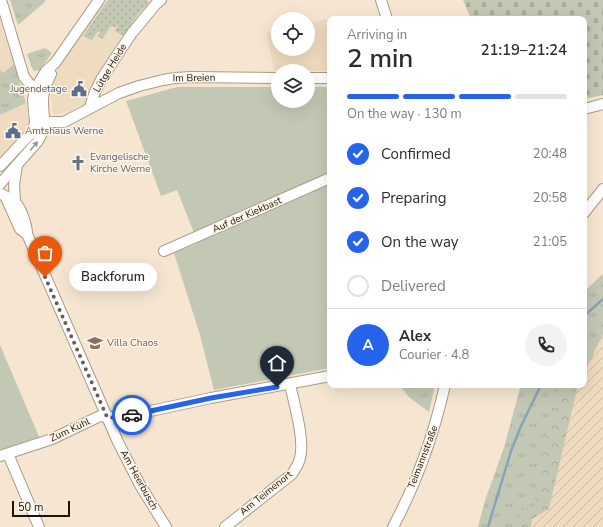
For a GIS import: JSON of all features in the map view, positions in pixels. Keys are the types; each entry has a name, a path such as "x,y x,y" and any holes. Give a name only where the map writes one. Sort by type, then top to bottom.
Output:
{"street":[{"path":"0,184 38,141 43,133 40,122 43,100 40,89 24,77 1,0"},
{"path":"40,89 55,63 99,0"},
{"path":"381,0 387,16"},
{"name":"Lütge Heide","path":"90,107 94,92 102,78 132,33 156,1"},
{"name":"Im Breien","path":"90,107 133,88 175,78 271,78"},
{"path":"315,78 327,78"},
{"path":"587,108 603,104"},
{"path":"40,122 64,122 90,107"},
{"path":"0,174 2,164 31,134 40,122"},
{"path":"7,197 14,185 17,165"},
{"name":"Auf der Kiekbast","path":"164,252 327,179"},
{"path":"587,210 603,189"},
{"name":"Am Heerbusch","path":"7,197 27,226 27,234 118,442 140,485 166,527"},
{"name":"Zum Kühl","path":"4,455 52,439 100,416 118,418 211,398 327,377"},
{"name":"Am Teimenort","path":"225,527 292,474 298,465 301,456 301,438 290,384"},
{"name":"Teimannstraße","path":"393,527 419,470 438,418 444,388"},
{"path":"4,455 39,527"}],"shaded area":[{"path":"105,0 152,0 150,5 140,15 89,94 84,106 81,105 69,112 53,115 51,88 57,70"},
{"path":"327,19 327,71 315,71 315,64 273,64 272,56 315,56 315,22"},
{"path":"0,21 14,64 3,73 0,70"},
{"path":"271,31 271,54 266,32"},
{"path":"26,103 29,126 0,157 0,115"},
{"path":"603,334 603,527 518,527 555,388 587,388 587,348"}],"green space":[{"path":"10,0 45,0 45,2 18,25"},
{"path":"108,0 146,0 149,3 138,14 124,36 115,31 118,24 115,27 111,26 102,39 97,36 100,33 98,31 92,40 83,36"},
{"path":"463,0 603,0 603,95 587,98 587,16 470,16"},
{"path":"45,48 52,53 40,70 34,71 27,54"},
{"path":"14,64 26,103 0,115 0,70 3,73"},
{"path":"177,87 271,87 271,108 315,108 315,87 327,87 327,369 214,390 200,335 174,253 198,243 177,190 161,196 126,101"},
{"path":"603,274 603,334 587,367 587,289"},
{"path":"603,274 603,334 587,348 587,289"},
{"path":"0,345 40,439 0,451"},
{"path":"402,388 434,388 429,412 409,397"},
{"path":"520,388 577,388 549,509 532,519 531,527 478,527 486,498 504,448"},
{"path":"520,388 555,388 533,509 522,508 518,527 478,527 486,498 504,448"}],"waterway":[{"path":"587,313 603,299"},
{"path":"488,527 511,451 521,426 540,388"}],"way so far":[{"path":"45,277 107,417 118,418 132,415"}],"place":[{"name":"Jugendetage","path":"79,89"},
{"name":"Amtshaus Werne","path":"13,131"},
{"name":"Evangelische Kirche Werne","path":"78,163"},
{"name":"Backforum","path":"45,277"},
{"name":"Villa Chaos","path":"95,343"}],"route":[{"path":"132,415 211,398 277,387"}]}
